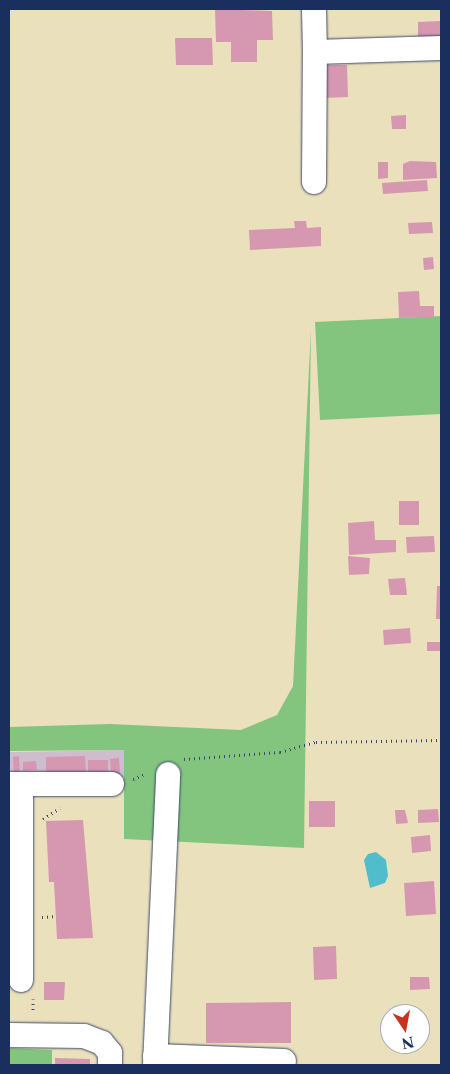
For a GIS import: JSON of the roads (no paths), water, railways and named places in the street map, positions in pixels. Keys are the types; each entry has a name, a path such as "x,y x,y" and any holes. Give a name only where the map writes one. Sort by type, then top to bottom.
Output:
{"street":[{"path":"314,9 314,182"},
{"path":"315,52 441,48"},
{"path":"165,769 155,1060 284,1061"},
{"path":"21,980 15,794 83,784 112,784"},
{"path":"9,1035 84,1036 102,1043 110,1053 110,1065"}],"water":[{"path":"376,852 386,860 388,876 385,883 370,888 364,860 368,854"}]}
